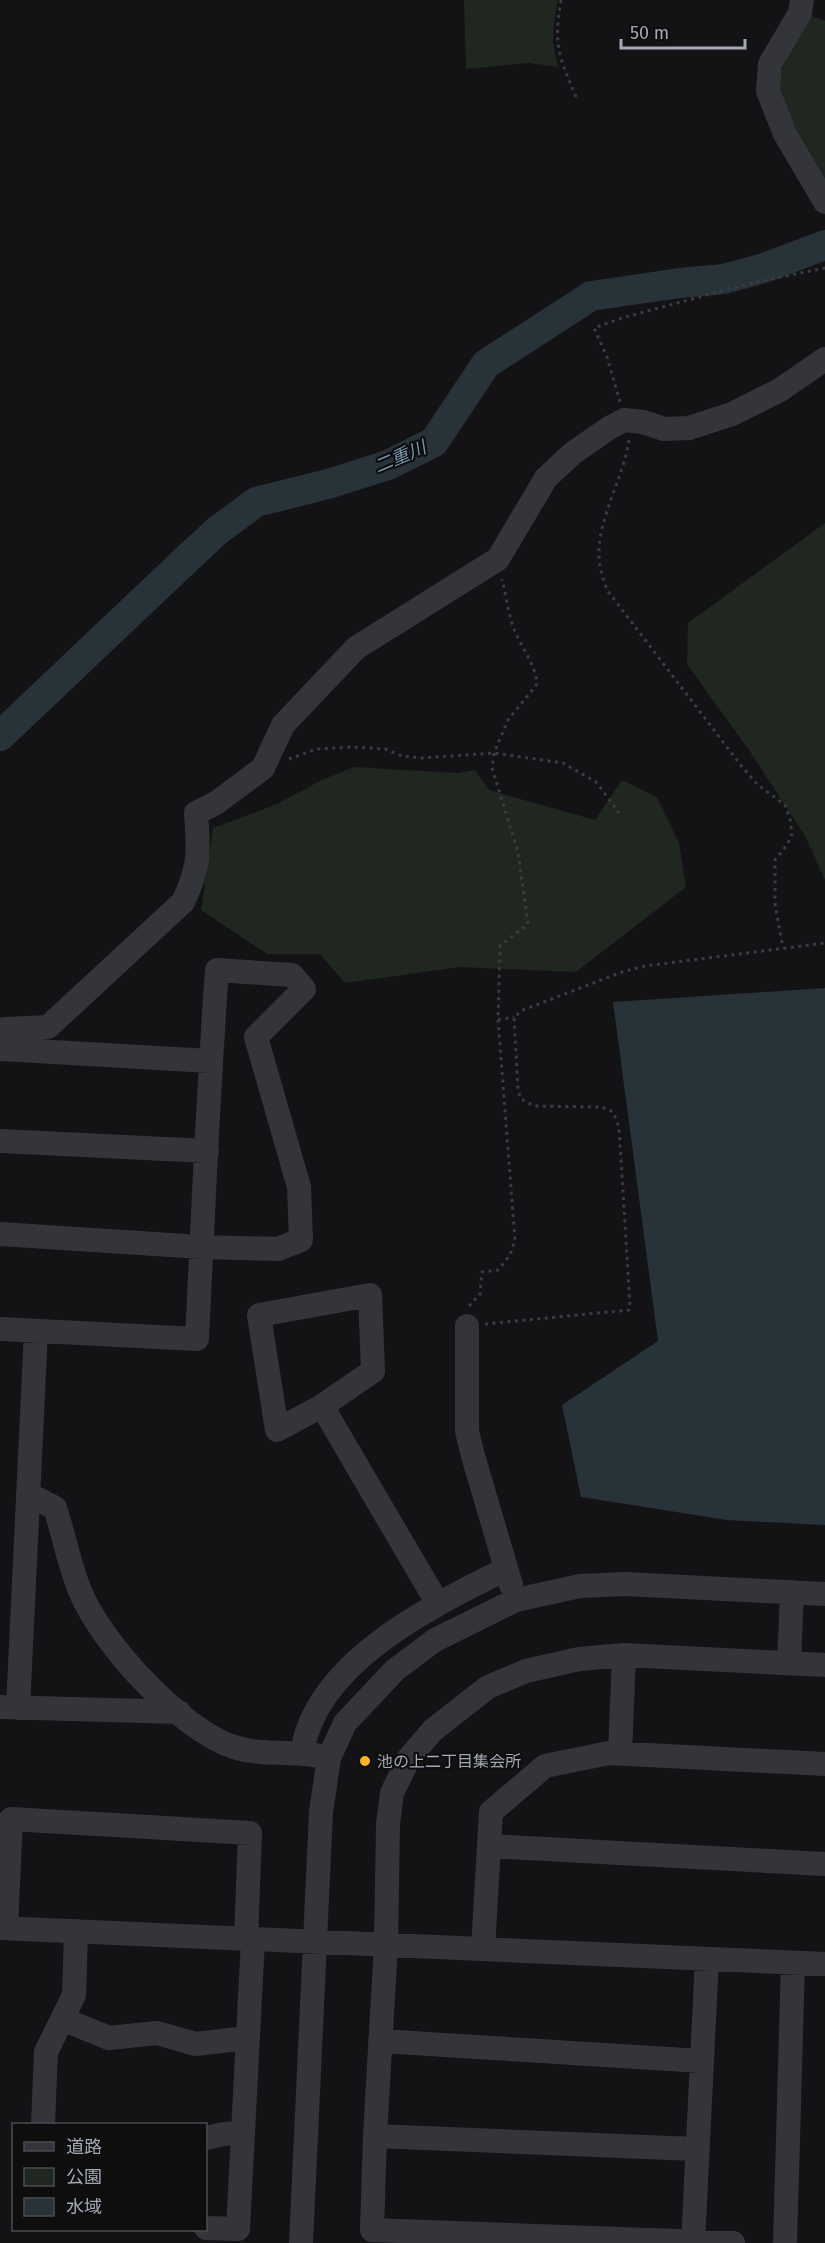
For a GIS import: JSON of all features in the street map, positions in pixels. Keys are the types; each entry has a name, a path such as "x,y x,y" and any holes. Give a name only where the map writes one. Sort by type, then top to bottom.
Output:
{"street":[{"path":"802,0 797,19 770,64 768,91 785,134 825,202"},
{"path":"0,1039 5,1029 48,1027 183,902 194,880 199,848 196,813 216,803 263,768 283,725 356,648 498,559 546,478 573,453 624,420 643,422 664,429 689,428 732,414 780,390 825,359"},
{"path":"0,1234 201,1246 278,1249 301,1240 299,1187 256,1037 304,988 292,975 217,970 210,1061 207,1151 201,1246 197,1339 0,1329"},
{"path":"0,1049 210,1061"},
{"path":"0,1141 207,1151"},
{"path":"370,1295 373,1371 322,1406 278,1430 260,1315 370,1295"},
{"path":"466,1326 467,1431 472,1456 516,1600"},
{"path":"36,1331 28,1494 9,1708 178,1712"},
{"path":"322,1406 438,1604"},
{"path":"28,1494 55,1508 80,1591 104,1635 132,1669 178,1712 217,1741 237,1748 312,1753 329,1758"},
{"path":"302,1753 305,1736 326,1693 356,1662 438,1604 506,1569"},
{"path":"301,2243 321,1812 329,1758 345,1723 395,1670 435,1640 516,1600 579,1586 625,1584 825,1594"},
{"path":"789,1663 792,1593"},
{"path":"620,1754 624,1655"},
{"path":"734,2243 372,2230 386,1944 388,1824 392,1793 409,1758 433,1730 488,1687 526,1671 579,1659 624,1655 825,1665"},
{"path":"483,1949 491,1812 545,1766 609,1753 825,1764"},
{"path":"207,2228 238,2229 248,2038 250,1939 250,1833 10,1819 3,1928 250,1939 386,1944 825,1964"},
{"path":"489,1846 825,1864"},
{"path":"43,2123 46,2052 74,1995 76,1931"},
{"path":"693,2242 707,1959"},
{"path":"785,2243 793,1963"},
{"path":"62,2019 109,2038 157,2033 195,2044 248,2038"},
{"path":"380,2041 701,2061"},
{"path":"207,2138 243,2133"},
{"path":"375,2136 696,2149"}],"path":[{"path":"561,0 556,27 558,52 576,97"},
{"path":"783,948 775,904 775,860 787,845 792,834 785,805 757,784 743,768 607,590 601,572 599,552 603,529 627,453 629,439 608,357 594,328 622,318 751,283 825,268"},
{"path":"498,559 513,626 523,651 537,674 537,684 508,720 494,753 492,768 518,852 528,924 500,946 498,968 498,1020 515,1240 510,1255 498,1270 482,1272 480,1294 463,1312 463,1321 466,1326 629,1310 619,1126 613,1112 602,1107 534,1106 521,1099 518,1090 513,1017"},
{"path":"263,768 316,749 385,748 402,756 421,758 494,753 564,763 596,782 619,813"},
{"path":"498,1020 513,1017 523,1010 622,972 645,966 825,943"}],"green space":[{"path":"464,0 558,0 553,34 554,50 559,67 528,63 466,69"},
{"path":"812,16 825,21 825,178 784,103 780,80 784,63"},
{"path":"825,523 825,880 805,836 751,753 687,664 688,623"},
{"path":"354,767 457,773 475,770 489,790 595,820 622,780 657,797 679,843 686,887 576,972 460,967 345,983 320,954 267,954 201,910 213,828 277,804 322,780"}],"water":[{"path":"825,988 825,1525 727,1520 581,1497 562,1405 658,1341 613,1002"}],"waterway":[{"name":"二重川","path":"0,736 217,531 256,502 328,484 388,465 434,442 486,364 591,296 724,279 764,268 825,245"}],"place":[{"name":"池の上二丁目集会所","path":"365,1761"}]}
